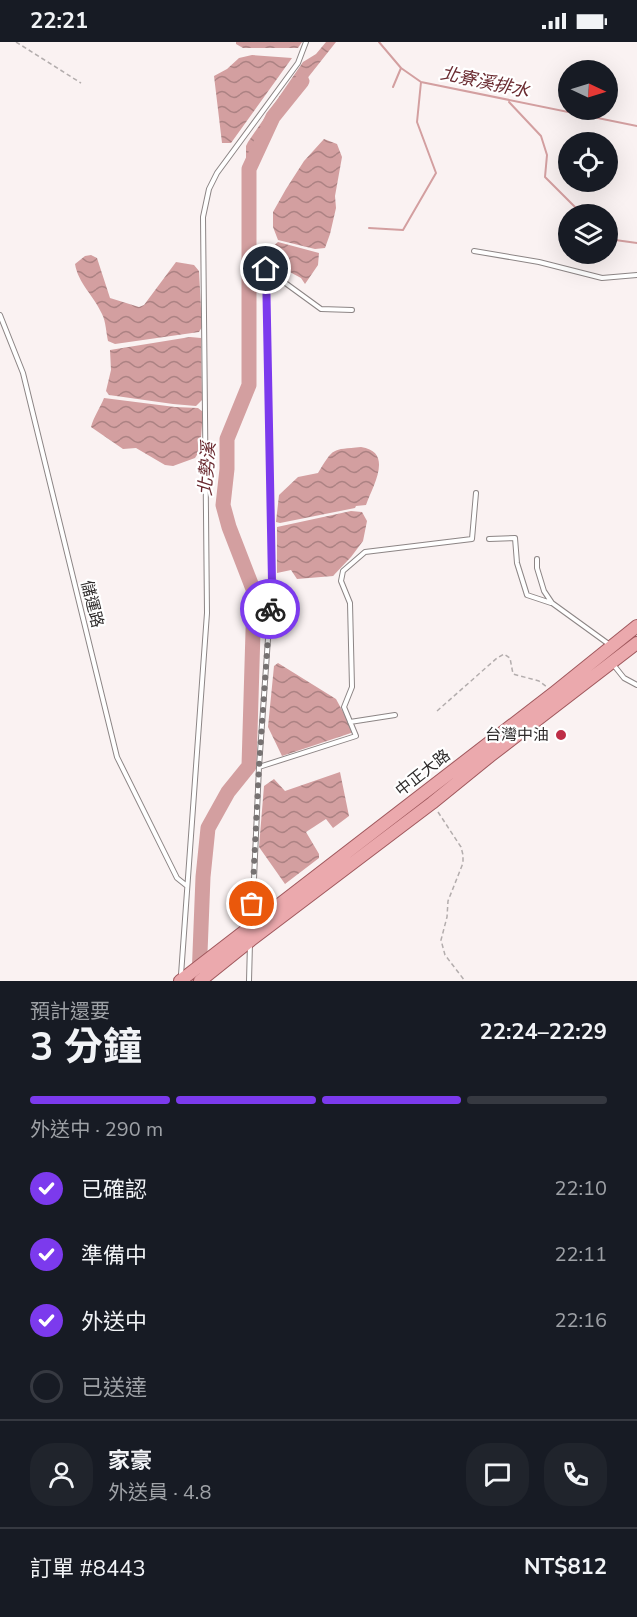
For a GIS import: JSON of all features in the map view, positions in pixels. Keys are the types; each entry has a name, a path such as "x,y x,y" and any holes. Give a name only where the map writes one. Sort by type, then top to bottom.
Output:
{"main road":[{"name":"中正大路","path":"251,933 432,804 490,756 537,713 555,692 637,626"},
{"name":"中正大路","path":"230,950 537,713 612,663 637,643"},
{"path":"180,981 230,950"},
{"path":"200,981 230,950"}],"lane":[{"path":"180,981 207,613 203,217 208,189 217,173 298,63 306,42"},
{"path":"474,251 539,262 602,278 637,275"},
{"path":"249,981 259,767 272,582 266,269 321,309 352,310"},
{"name":"儲運路","path":"0,315 23,373 117,757 177,878 187,886"},
{"path":"259,767 356,736 344,707 352,687 350,603 341,581 343,571 365,552 472,539 476,493"},
{"path":"489,539 515,538 517,563 527,595 552,603"},
{"path":"537,559 543,591 552,603 611,646"},
{"path":"612,663 624,678 637,685"},
{"path":"350,722 395,715"}],"path":[{"path":"16,42 81,83"},
{"path":"437,711 497,657 504,654 510,658 513,674 539,681 555,692"},
{"path":"432,804 461,847 463,855 463,863 448,901 447,917 441,940 445,955 465,981"}],"water":[{"path":"236,42 302,42 298,48 243,48"},
{"path":"326,42 336,42 306,80 282,104 256,139 250,154 255,170 246,169 248,142 303,62 316,54"},
{"path":"252,55 292,58 231,143 222,143 214,76 227,69 239,58"},
{"path":"324,139 337,144 342,157 335,196 336,208 325,248 315,249 278,240 273,227 273,212 304,161"},
{"path":"278,242 319,253 318,265 305,284 301,278 275,264 272,247"},
{"path":"91,255 97,258 110,298 139,307 144,305 176,262 194,265 199,271 202,327 199,332 115,344 108,341 99,307 79,277 75,264 85,256"},
{"path":"190,337 201,338 202,400 196,406 109,395 106,391 111,370 110,350"},
{"path":"104,398 198,408 203,412 200,450 195,458 173,466 165,465 136,448 123,449 91,427"},
{"path":"361,447 377,455 379,462 376,479 366,505 276,522 279,495 298,477 318,473 334,451"},
{"path":"351,511 362,512 367,521 363,541 333,576 297,579 291,570 277,573 277,527"},
{"path":"278,663 336,699 354,732 282,756 268,727 274,666"},
{"path":"340,772 349,816 333,828 326,819 306,832 319,858 285,884 259,847 264,786 274,779 285,791"}],"waterway":[{"name":"北寮溪排水","path":"379,42 401,68 421,82 637,126"},
{"path":"393,87 401,68"},
{"name":"北勢溪","path":"199,978 203,877 208,828 228,792 249,766 254,598 253,589 223,505 227,469 227,439 249,385 249,169 273,117 302,81"},
{"path":"369,228 403,230 436,173 417,122 421,82"},
{"path":"509,102 541,136 547,155 545,177 572,204"},
{"path":"618,240 637,243"}],"way so far":[{"path":"252,904 270,609"}],"place":[{"name":"台灣中油","path":"561,735"}],"route":[{"path":"266,269 272,582 270,609"}]}
